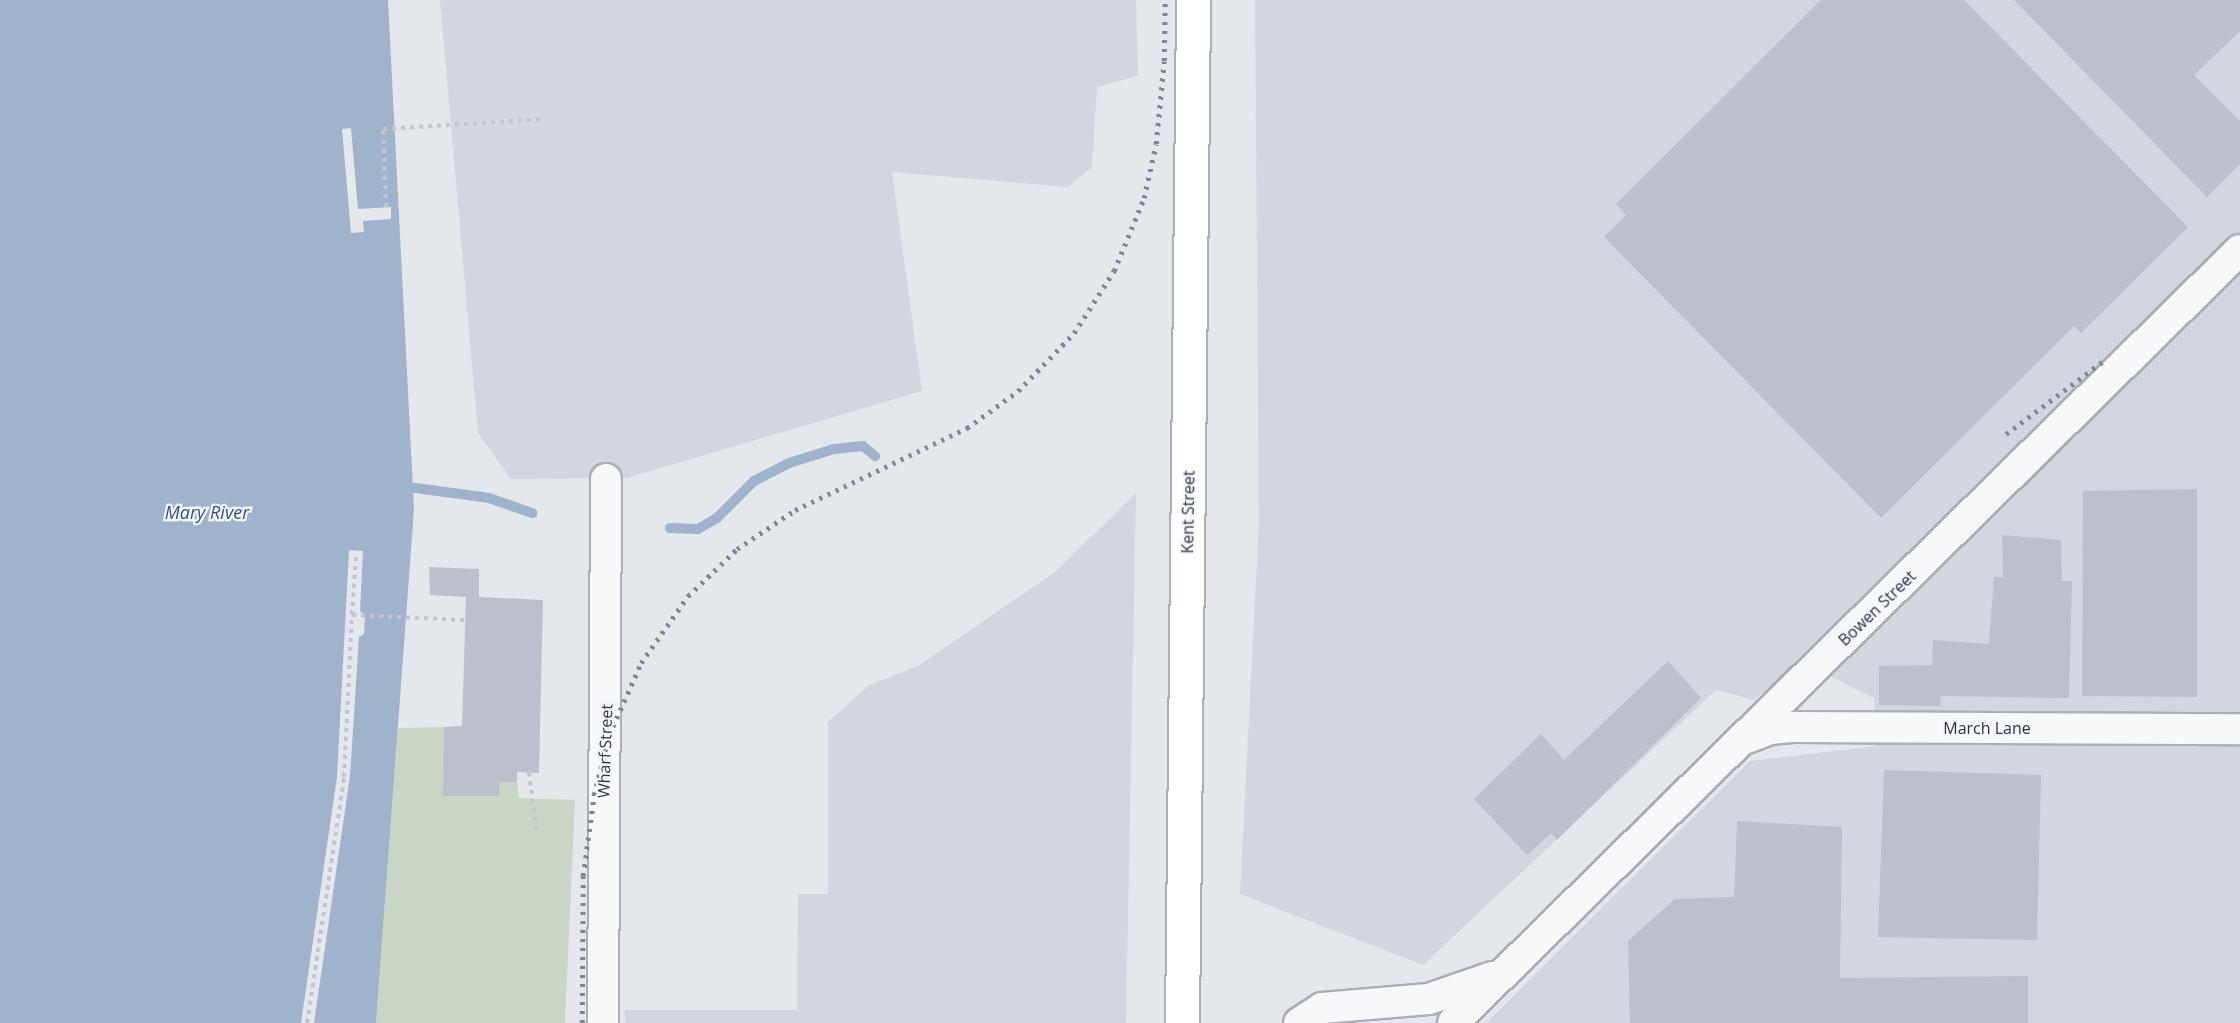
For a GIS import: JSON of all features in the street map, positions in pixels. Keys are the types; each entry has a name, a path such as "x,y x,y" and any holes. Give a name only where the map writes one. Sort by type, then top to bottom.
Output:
{"main road":[{"name":"Kent Street","path":"1182,1023 1193,0"}],"street":[{"name":"Bowen Street","path":"1453,1023 2240,250"},
{"name":"Wharf Street","path":"603,1023 606,479"},
{"name":"March Lane","path":"1738,743 1762,731 1795,726 2240,729"},
{"name":"Bowen Street","path":"1299,1023 1316,1010 1344,1003 1396,1003 1440,996 1487,980 1513,964"}],"path":[{"path":"386,207 383,129 493,125 545,119"},
{"path":"307,1023 344,777 356,557"},
{"path":"352,615 465,620"},
{"path":"529,772 537,834"}],"shaded area":[{"path":"440,0 1136,0 1138,76 1097,87 1092,167 1068,187 892,172 922,391 627,478 511,479 478,433"},
{"path":"1255,0 2240,0 2240,1023 1486,1023 1750,761 1876,746 1874,698 1801,662 1754,700 1716,690 1423,965 1240,894 1259,522"},
{"path":"1136,493 1126,1023 625,1023 625,1010 797,1010 798,894 828,894 828,722 869,685 918,666 1055,572"}],"green space":[{"path":"444,727 444,796 498,796 500,782 517,782 519,798 575,800 565,1023 376,1023 398,728"}],"water":[{"name":"Mary River","path":"0,0 388,0 414,509 376,1023 0,1023"}],"pier":[{"path":"351,128 358,209 391,207 391,219 363,221 364,232 351,233 342,129"},
{"path":"349,550 363,551 360,611 365,615 364,634 359,637 350,776 314,1023 301,1023 337,777"}],"building":[{"path":"1821,0 1964,0 2188,227 2081,333 2074,326 1881,518 1604,237 1626,215 1616,204"},
{"path":"2014,0 2240,0 2240,31 2194,75 2240,121 2240,164 2207,197"},
{"path":"2197,489 2197,697 2082,696 2083,491"},
{"path":"2002,535 2061,540 2062,581 2072,581 2069,698 1940,696 1941,706 1879,705 1879,666 1932,665 1933,640 1989,644 1994,577 2003,577"},
{"path":"429,567 479,569 479,597 543,600 539,773 517,772 517,782 500,782 499,796 443,796 444,727 462,726 466,597 430,595"},
{"path":"1668,661 1701,698 1557,840 1551,833 1527,855 1474,799 1541,734 1564,760"},
{"path":"1884,770 2041,775 2037,940 1878,937"},
{"path":"1737,821 1842,827 1840,978 2028,976 2028,1023 1630,1023 1628,941 1675,899 1734,897"}],"waterway":[{"path":"670,528 698,529 717,518 754,481 789,463 834,449 863,446 875,456"},
{"path":"401,486 489,498 532,513"}],"railway":[{"path":"582,1023 583,876 594,795 609,735 641,663 688,596 737,549 795,510 967,428 1018,391 1074,333 1114,271 1144,198 1156,144 1164,61 1165,0"},
{"path":"2006,434 2106,359"}]}
